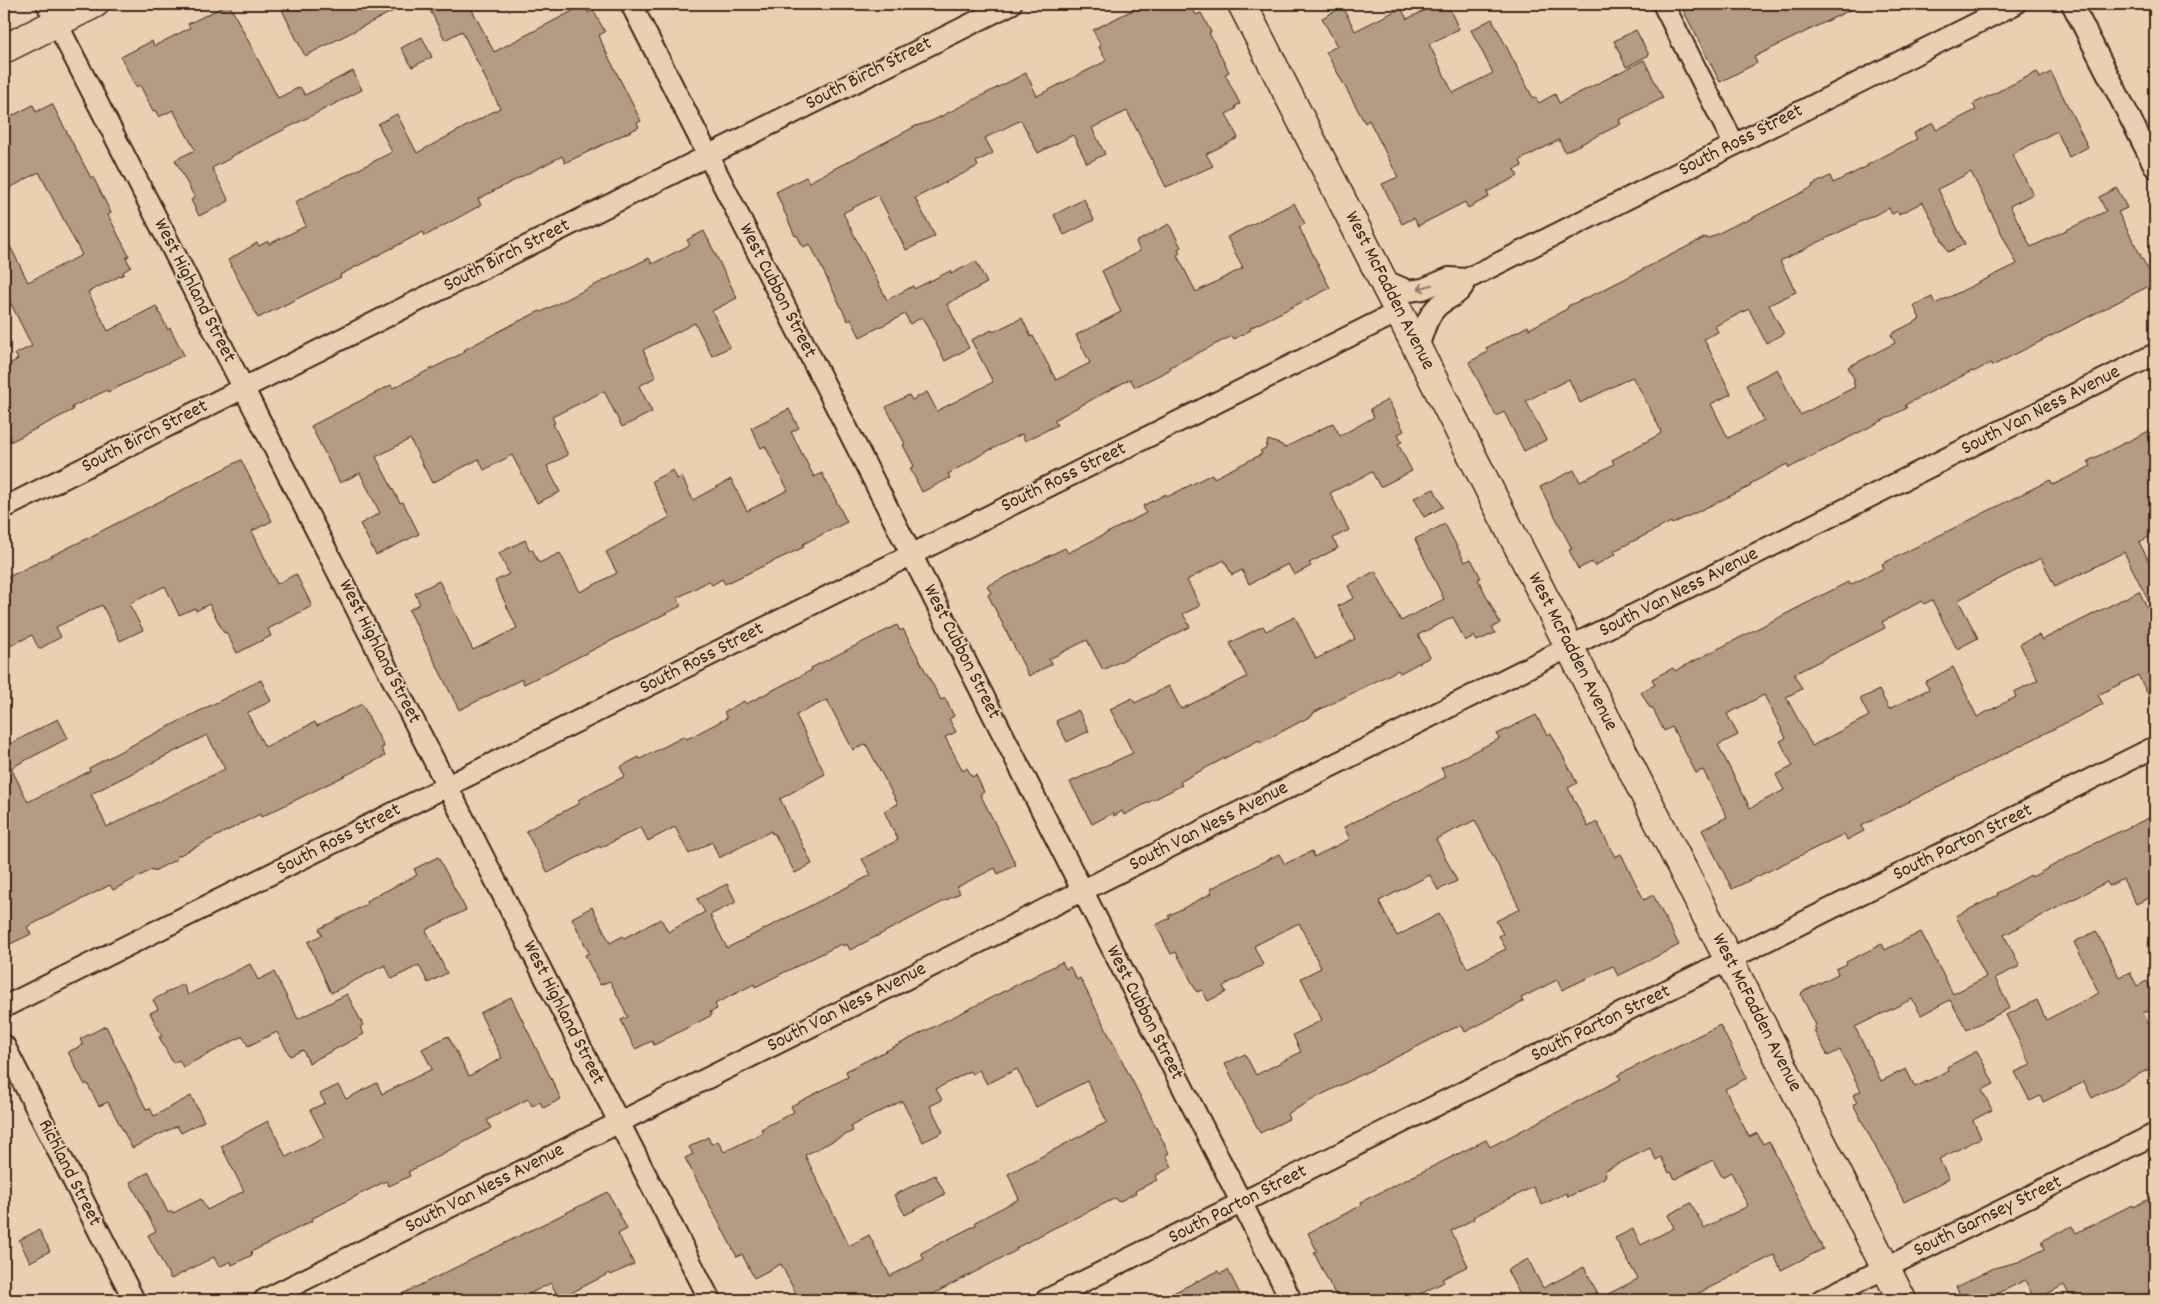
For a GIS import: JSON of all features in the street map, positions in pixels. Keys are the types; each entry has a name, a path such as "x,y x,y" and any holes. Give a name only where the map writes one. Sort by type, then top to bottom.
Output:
{"street":[{"path":"4,49 52,13 94,4"},
{"name":"West Cubbon Street","path":"631,4 1291,1300"},
{"name":"South Birch Street","path":"4,508 1011,4"},
{"name":"West McFadden Avenue","path":"1242,4 1902,1300"},
{"path":"1662,4 1734,144"},
{"name":"South Ross Street","path":"1383,280 1408,291 1423,289 1449,278 1468,279 2015,4"},
{"path":"2072,4 2155,167"},
{"name":"West Highland Street","path":"52,13 710,1300"},
{"name":"South Ross Street","path":"1418,348 1432,313 1439,305 1461,292 1468,279"},
{"name":"South Ross Street","path":"4,1007 1400,311"},
{"name":"South Van Ness Avenue","path":"264,1300 2155,354"},
{"name":"South Parton Street","path":"1046,1300 2155,747"},
{"name":"Richland Street","path":"4,1045 134,1300"},
{"name":"South Garnsey Street","path":"1821,1300 2155,1134"}],"building":[{"path":"229,4 278,98 300,87 305,95 353,71 362,90 212,168 229,201 199,216 191,200 195,198 175,160 195,150 173,110 159,117 155,110 153,111 140,85 136,87 121,57 152,41 154,46 190,28 188,24"},
{"path":"279,4 407,4 305,56"},
{"path":"427,4 469,4 494,52 584,5 588,13 593,10 605,32 599,35 604,48 641,121 637,123 639,127 565,163 562,156 478,199 481,205 425,236 423,232 340,275 341,277 258,318 228,260 257,243 259,246 268,241 269,244 306,226 295,202 392,152 378,124 397,114 417,153 500,108 462,31 445,40"},
{"path":"1144,4 1190,4 1196,15 1201,13 1229,72 1225,74 1240,104 1235,106 1236,109 1226,114 1238,138 1206,154 1213,166 1166,187 1127,111 1092,128 1105,154 1087,163 1073,135 1038,153 1021,120 985,138 993,153 976,162 978,166 915,198 935,236 906,250 878,195 843,213 887,300 913,286 914,289 950,271 951,274 976,261 987,283 947,304 969,348 945,361 922,317 910,324 905,314 860,337 851,319 848,321 810,244 803,247 797,235 795,236 776,192 806,177 809,182 916,126 932,121 1026,73 1037,96 1104,62 1106,60 1093,30"},
{"path":"1438,4 1447,4 1459,29 1429,44 1453,93 1493,73 1471,30 1492,19 1533,98 1535,97 1539,103 1555,94 1559,103 1644,60 1663,98 1619,120 1621,124 1565,152 1559,140 1520,160 1522,166 1514,170 1518,176 1487,192 1489,197 1468,208 1465,202 1418,226 1414,218 1402,224 1382,184 1398,177 1369,120 1365,123 1326,52 1337,46 1322,18 1343,7 1355,31 1401,8 1407,19"},
{"path":"1680,4 1862,4 1754,57 1757,63 1720,82"},
{"path":"1636,30 1649,55 1626,67 1614,41"},
{"path":"422,37 432,57 412,67 401,48"},
{"path":"2037,72 2040,78 2051,72 2088,147 2069,157 2057,131 2012,154 2033,194 2010,206 2031,247 2106,211 2099,197 2117,188 2127,208 2118,212 2155,283 1992,366 1991,363 1972,371 1905,405 1907,408 1789,468 1787,464 1750,484 1751,486 1672,524 1671,522 1614,551 1616,554 1594,566 1592,562 1578,569 1569,550 1572,549 1540,487 1574,470 1580,482 1614,464 1612,460 1660,434 1661,431 1639,388 1632,377 1580,403 1569,379 1526,401 1546,440 1524,451 1504,412 1496,416 1469,362 1488,352 1486,348 1528,326 1529,329 1567,309 1568,306 1706,237 1707,239 1744,222 1813,187 1812,185 1830,176 1833,183 1868,166 1917,139 1914,133 1933,123 1936,130 1976,110 1973,104","holes":["1971,172 2017,264 1935,304 1932,297 1914,306 1920,319 1891,334 1895,343 1848,367 1855,381 1853,382 1855,387 1800,415 1777,369 1746,385 1764,420 1728,438 1711,404 1731,394 1704,339 1718,332 1715,326 1749,309 1766,343 1784,334 1769,305 1796,292 1780,261 1889,208 1892,214 1898,211 1899,214 1923,202 1948,252 1965,244 1938,189"]},
{"path":"52,104 91,178 93,177 111,213 108,215 129,256 126,258 131,267 123,272 124,274 88,292 108,331 156,306 184,355 108,392 107,390 72,407 73,410 4,445 4,367 18,359 15,354 32,346 4,290 4,234 28,282 82,255 39,172 4,191 4,120 33,105 36,112"},
{"path":"1084,199 1094,220 1064,235 1054,215"},
{"path":"1294,203 1305,224 1299,227 1330,288 1250,328 1251,330 1234,339 1232,336 1135,387 1130,379 1054,420 1057,425 1025,441 1022,434 984,453 948,474 950,478 922,492 910,468 914,466 903,445 905,444 886,407 909,395 912,400 927,392 937,411 993,382 971,340 1022,318 1056,380 1090,363 1076,335 1121,312 1102,271 1140,251 1136,242 1169,224 1181,247 1178,249 1180,253 1177,255 1196,292 1243,268 1227,237"},
{"path":"704,231 737,298 712,311 730,347 712,356 695,323 643,350 656,377 639,386 652,412 622,427 604,391 552,417 555,423 553,424 568,455 547,466 560,492 537,503 512,455 484,470 479,459 432,483 410,439 376,457 400,503 403,502 419,534 376,555 360,524 380,513 360,473 340,483 311,426 391,385 393,388 465,352 464,350 513,324 649,258 652,264 690,245 687,240"},
{"path":"1388,400 1404,431 1398,434 1402,442 1398,444 1412,471 1380,487 1372,472 1330,493 1349,530 1333,538 1338,548 1309,563 1311,566 1294,575 1288,564 1249,584 1242,570 1232,575 1224,560 1187,580 1200,606 1183,614 1190,627 1103,670 1087,640 1049,659 1052,664 1029,676 988,595 991,593 987,586 1065,548 1068,553 1146,513 1143,506 1166,494 1167,497 1212,474 1214,478 1262,454 1260,451 1266,448 1268,440 1282,445 1284,448 1333,423 1340,436 1374,417 1370,409"},
{"path":"789,409 799,428 791,432 814,477 822,473 847,522 803,544 804,547 725,584 722,579 712,585 709,581 677,598 681,606 524,684 522,679 459,710 409,610 420,604 415,593 439,581 473,650 517,628 495,581 509,574 499,553 525,540 539,563 560,553 580,592 617,573 606,552 670,517 652,481 673,470 677,479 682,477 693,500 731,479 747,511 788,490 765,446 761,448 751,428"},
{"path":"2155,428 2155,534 2139,542 2155,573 2155,614 2124,552 2055,587 2041,558 1958,600 1978,638 1957,649 1932,600 1924,604 1922,601 1882,622 1885,628 1794,674 1802,689 1786,697 1812,746 1869,716 1860,699 1879,690 1889,709 1929,689 1925,682 1953,667 1977,717 2016,697 2014,692 2038,680 2020,644 2039,635 2042,640 2139,591 2155,623 2155,708 2138,675 2098,695 2103,704 1861,826 1864,831 1847,840 1844,834 1732,889 1702,830 1727,817 1703,770 1696,773 1672,727 1664,731 1652,707 1650,708 1641,692 1655,685 1652,679 1673,668 1675,671 1848,582 1850,585 1884,568 1882,564 2050,480 2053,485 2091,466 2088,461","holes":["1764,695 1786,738 1780,741 1793,766 1776,775 1784,790 1750,808 1718,745 1738,735 1727,714"]},
{"path":"241,460 272,521 252,531 277,584 296,574 312,606 268,629 271,636 237,653 209,604 196,611 195,608 179,615 165,586 129,604 143,630 120,641 102,605 56,627 61,637 39,649 32,635 4,649 4,579"},
{"path":"1434,489 1443,507 1424,517 1414,498"},
{"path":"1445,524 1465,562 1471,559 1481,578 1478,579 1500,623 1492,628 1495,633 1477,641 1474,636 1465,641 1453,617 1418,635 1430,657 1400,673 1398,670 1313,713 1313,715 1260,743 1259,740 1180,782 1182,785 1124,815 1122,811 1114,816 1113,813 1092,824 1070,782 1133,753 1110,709 1132,698 1135,703 1169,686 1181,709 1247,677 1230,643 1263,626 1266,631 1295,617 1316,659 1355,639 1338,606 1354,598 1348,586 1375,571 1401,621 1444,599 1415,539"},
{"path":"897,625 900,631 903,629 941,700 945,698 954,716 949,719 956,732 945,737 963,771 967,768 972,777 976,775 984,792 980,794 1016,865 998,874 995,868 957,887 960,893 850,950 847,944 843,946 841,944 755,987 754,984 715,1004 717,1009 710,1012 712,1015 654,1045 652,1041 635,1049 621,1020 628,1017 610,981 600,985 585,955 589,953 572,918 592,907 610,943 661,919 668,932 705,912 697,899 727,884 736,902 710,915 727,948 871,875 862,859 898,840 884,811 898,804 866,744 853,750 827,700 796,715 825,774 780,799 812,864 795,873 774,833 772,834 771,831 719,858 712,842 689,854 675,827 648,841 641,827 600,848 599,846 548,873 526,831 580,803 578,800 625,776 620,767 685,736 687,739 727,718 724,712 744,701 746,704 812,670 811,668"},
{"path":"261,680 271,701 247,713 265,747 315,722 317,726 362,704 384,747 381,748 385,756 261,817 260,814 176,857 177,859 154,871 153,869 113,890 110,885 27,927 31,934 4,947 4,747 58,719 68,738 11,768 28,802 90,771 89,768","holes":["207,735 225,769 107,827 91,794"]},
{"path":"1078,710 1089,731 1067,742 1056,721"},
{"path":"1536,715 1547,735 1551,733 1577,783 1568,788 1588,827 1597,822 1615,857 1621,854 1644,900 1653,895 1679,945 1618,976 1613,966 1562,990 1557,980 1521,998 1523,1002 1465,1032 1462,1025 1450,1030 1321,1095 1287,1114 1289,1119 1260,1133 1225,1064 1245,1054 1256,1075 1301,1052 1293,1035 1322,1020 1301,978 1321,968 1299,923 1254,946 1263,965 1223,986 1226,992 1208,1001 1202,990 1197,992 1176,952 1171,954 1156,925 1170,918 1168,916 1212,893 1210,889 1279,854 1285,864 1312,851 1314,857 1350,839 1344,827 1446,777 1441,768 1499,739 1497,734","holes":["1475,820 1520,909 1496,921 1503,934 1499,936 1506,949 1467,968 1439,914 1397,936 1379,901 1430,875 1438,890 1457,881 1436,839"]},
{"path":"2155,815 2155,895 2136,904 2123,879 2109,886 2107,882 2004,935 2020,966 1995,978 2010,1008 1967,1030 1950,1000 1921,1015 1912,999 1855,1027 1881,1081 1906,1069 1915,1087 1949,1071 1947,1067 1977,1051 1994,1084 1982,1090 1992,1110 1973,1120 1981,1138 1939,1159 1949,1179 1904,1202 1853,1104 1857,1103 1853,1095 1861,1091 1840,1050 1828,1056 1814,1031 1816,1030 1814,1026 1816,1025 1801,995 1802,992 1838,974 1836,969 1847,964 1846,962 1882,944 1885,950 1921,932 1953,994 1986,977 1956,916 1998,895 1997,893 2031,875 2032,877 2089,846"},
{"path":"438,857 466,910 426,930 447,973 428,983 419,965 392,979 385,965 331,993 308,942 322,935 319,929 367,904 366,901 417,875 414,869"},
{"path":"2096,931 2119,977 2130,972 2137,986 2147,981 2149,986 2155,983 2155,1007 2143,1013 2155,1036 2155,1066 2092,1098 2084,1082 2043,1102 2040,1096 2030,1101 2015,1072 2031,1065 2006,1015 2037,1000 2046,1020 2099,993 2074,942"},
{"path":"1062,962 1066,969 1070,967 1077,980 1080,978 1169,1153 1166,1155 1172,1167 1155,1176 1157,1180 1135,1191 1136,1193 1118,1202 1116,1198 1052,1229 1016,1248 1017,1250 933,1294 936,1300 799,1300 781,1264 754,1278 742,1254 737,1257 685,1158 693,1154 689,1147 708,1137 711,1144 718,1141 724,1152 763,1133 761,1129 794,1112 791,1106 848,1077 846,1071","holes":["1017,1069 1036,1107 1087,1081 1107,1122 1008,1174 1019,1199 975,1222 976,1225 921,1253 924,1259 890,1276 869,1235 849,1246 805,1155 853,1131 851,1126 902,1101 923,1142 943,1132 930,1106 942,1100 936,1089 970,1071 972,1074 979,1070 987,1084"]},
{"path":"250,964 258,980 274,972 298,1019 347,994 363,1025 360,1027 364,1034 309,1063 303,1050 290,1056 277,1032 248,1046 243,1036 183,1067 179,1060 173,1063 159,1037 162,1036 150,1013 158,1009 153,1000 183,984 188,995"},
{"path":"511,997 561,1099 543,1108 540,1102 532,1106 528,1099 487,1120 491,1128 408,1172 410,1176 389,1186 386,1181 311,1219 312,1221 251,1252 252,1255 232,1265 231,1261 219,1267 214,1257 171,1279 148,1235 156,1231 130,1182 149,1172 168,1213 172,1211 173,1213 201,1199 207,1210 244,1191 221,1146 268,1121 286,1157 324,1137 310,1110 325,1103 320,1094 338,1085 346,1099 377,1083 382,1094 432,1069 422,1049 448,1036 469,1076 502,1058 480,1013"},
{"path":"1720,1025 1747,1078 1725,1089 1749,1137 1757,1133 1763,1144 1769,1141 1823,1249 1781,1270 1774,1255 1695,1295 1698,1300 1519,1300 1522,1299 1507,1270 1528,1259 1543,1288 1584,1267 1600,1298 1638,1279 1615,1238 1633,1229 1641,1245 1674,1228 1668,1215 1691,1203 1704,1228 1748,1206 1731,1172 1722,1177 1713,1160 1675,1179 1671,1172 1669,1173 1661,1157 1656,1160 1650,1148 1604,1171 1606,1175 1604,1178 1568,1197 1566,1193 1542,1205 1533,1187 1473,1217 1474,1219 1451,1231 1468,1266 1442,1279 1444,1282 1408,1300 1338,1300 1314,1253 1317,1251 1308,1233 1362,1205 1361,1202 1486,1140 1490,1147 1621,1079 1618,1075"},
{"path":"106,1026 146,1109 150,1108 154,1116 191,1096 204,1121 181,1133 177,1126 132,1148 108,1102 99,1106 87,1083 85,1085 68,1052 83,1045 80,1039"},
{"path":"935,1175 945,1194 905,1215 894,1195"},
{"path":"608,1192 627,1229 618,1234 634,1264 611,1275 610,1273 559,1299 551,1283 517,1300 390,1300"},
{"path":"2155,1196 2155,1300 2072,1300 2064,1285 2035,1300 2025,1280 1985,1300 1963,1300 1956,1287 1994,1268 2018,1262 2045,1249 2042,1241 2072,1226 2076,1233 2132,1205 2133,1207"},
{"path":"39,1230 50,1251 30,1262 19,1240"},
{"path":"1228,1270 1243,1300 1159,1300 1218,1271 1220,1274"}]}
